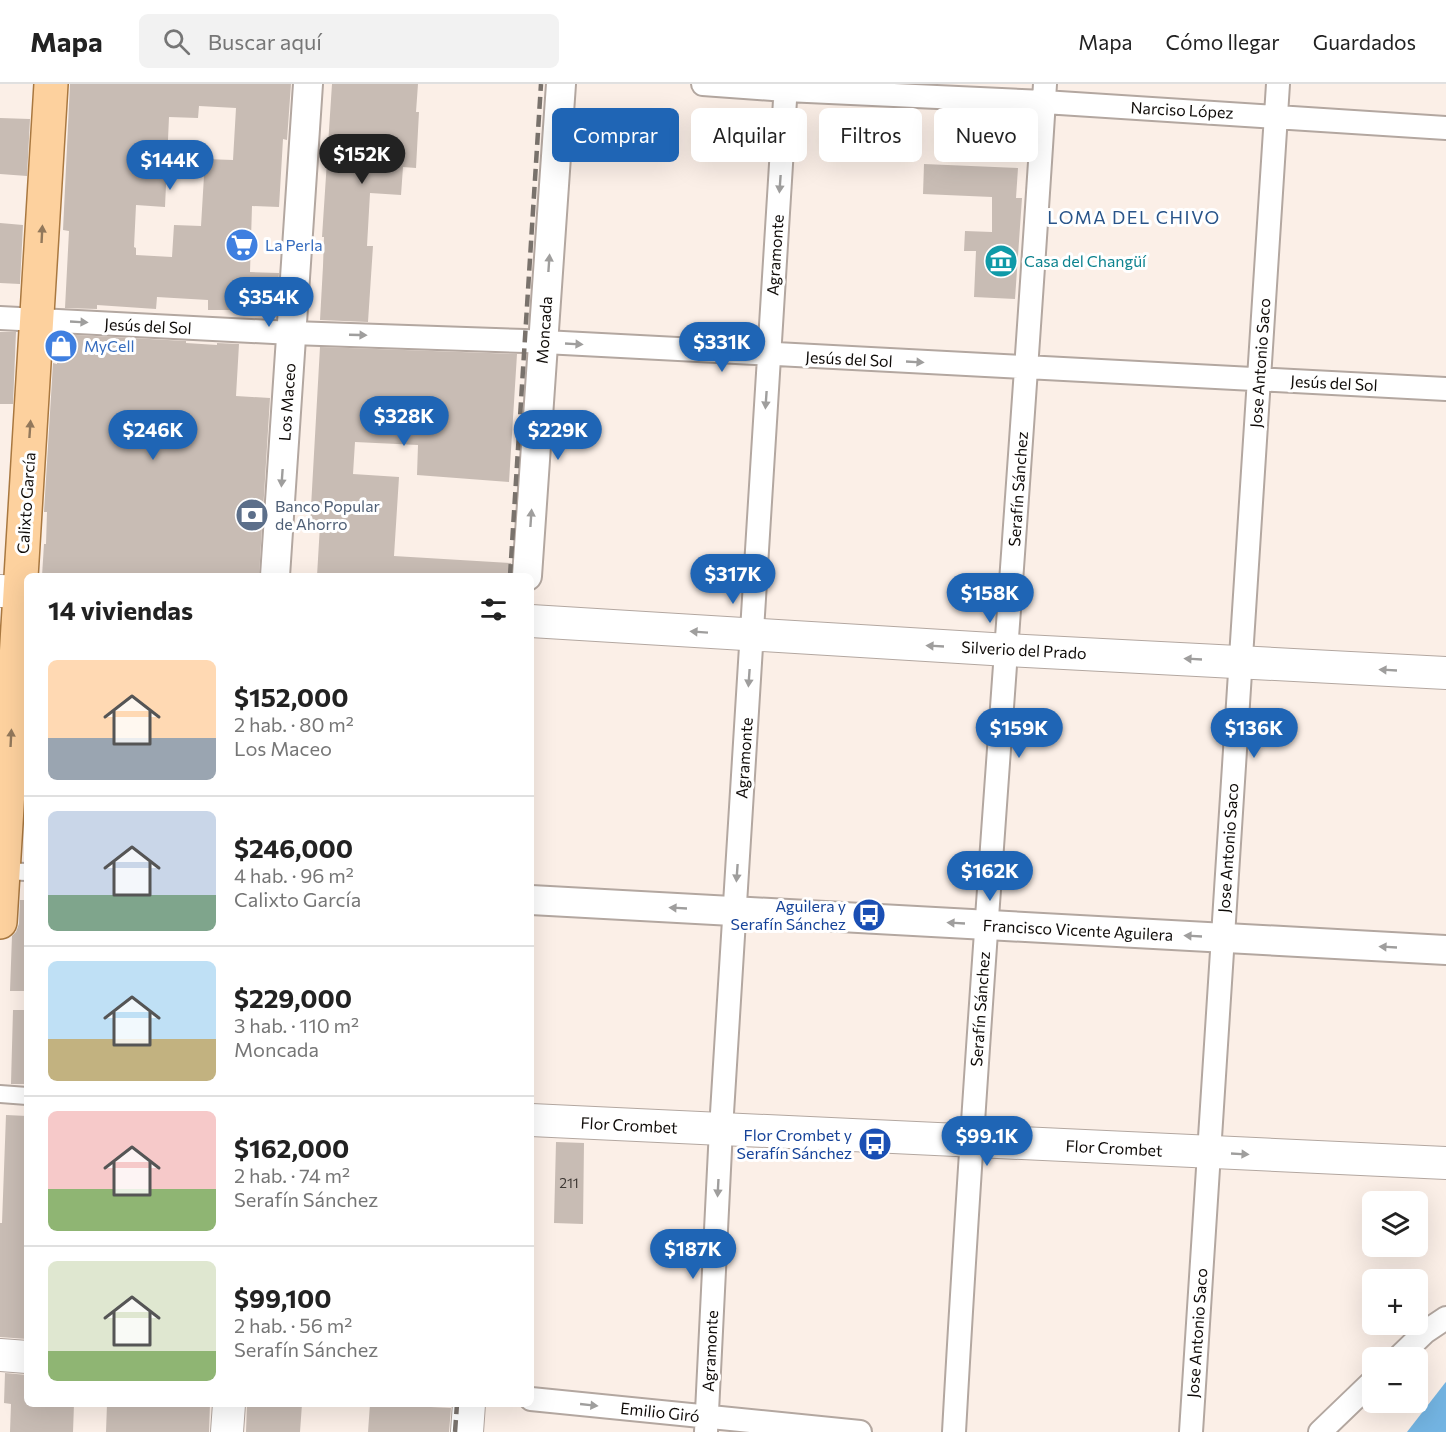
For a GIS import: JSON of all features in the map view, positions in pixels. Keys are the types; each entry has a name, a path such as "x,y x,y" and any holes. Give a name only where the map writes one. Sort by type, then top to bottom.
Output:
{"main road":[{"name":"Calixto García","path":"0,922 10,871 16,592 37,320 51,84"},
{"name":"Silverio del Prado","path":"534,621 1008,650 1446,673"},
{"name":"Flor Crombet","path":"534,1120 1446,1163"},
{"path":"0,1355 24,1357"},
{"path":"227,1432 228,1407"},
{"path":"467,1432 469,1407"}],"street":[{"name":"Los Maceo","path":"275,573 308,84"},
{"name":"Moncada","path":"527,573 561,84"},
{"name":"Narciso López","path":"703,84 1045,93 1276,116 1446,128"},
{"name":"Jose Antonio Saco","path":"1191,1432 1278,84"},
{"name":"Agramonte","path":"707,1424 721,1129 786,87"},
{"name":"Serafín Sánchez","path":"954,1432 970,1141 1008,650 1045,93"},
{"name":"Jesús del Sol","path":"0,318 292,333 543,342 1446,389"},
{"name":"Francisco Vicente Aguilera","path":"534,900 1446,950"},
{"path":"0,1094 24,1096"},
{"path":"1409,1347 1425,1332 1446,1318"},
{"path":"1320,1432 1362,1392"},
{"name":"Emilio Giró","path":"534,1399 707,1424 860,1432"}],"water":[{"path":"1445,1383 1446,1432 1407,1432 1422,1413 1428,1413 1428,1405"}],"building":[{"path":"70,84 291,84 287,140 283,139 279,207 252,206 250,272 279,273 277,298 249,297 249,310 208,310 208,300 157,297 156,309 97,305 97,309 65,308 69,231 63,230","holes":["199,106 236,108 233,160 205,159 201,226 174,225 172,257 136,255 134,247 136,205 165,207 169,117 198,118"]},
{"path":"332,84 418,84 416,168 403,167 401,195 370,193 367,246 373,246 368,322 320,320 324,237 322,237"},
{"path":"0,118 30,119 27,176 0,174"},
{"path":"924,164 1018,168 1016,198 1022,198 1015,299 974,297 976,251 964,251 965,231 992,232 992,197 923,194"},
{"path":"0,223 23,225 20,284 0,283"},
{"path":"0,332 16,332 13,404 0,404"},
{"path":"58,334 186,341 186,343 217,345 217,343 239,344 236,396 270,398 259,573 42,573 44,544 46,544 47,512 44,512 53,363 57,364"},
{"path":"320,347 517,354 509,482 417,475 418,445 355,442 353,474 399,477 394,556 511,563 511,573 317,573 320,525 310,525"},
{"path":"20,900 24,900 24,991 10,991 12,936 19,924"},
{"path":"13,1010 24,1010 24,1084 11,1084"},
{"path":"6,1115 24,1116 24,1339 0,1337 0,1223 2,1223"},
{"path":"556,1142 584,1143 583,1224 554,1223"},
{"path":"5,1373 24,1375 24,1407 74,1407 73,1432 10,1432 11,1404 4,1403"},
{"path":"107,1407 210,1407 209,1432 106,1432"},
{"path":"247,1407 302,1407 300,1432 246,1432"},
{"path":"370,1407 451,1408 449,1432 368,1432"}],"railway":[{"path":"510,573 541,84"},
{"path":"455,1432 457,1407"}],"place":[{"name":"La Perla","path":"242,245"},
{"name":"Casa del Changüí","path":"1001,261"},
{"name":"MyCell","path":"61,346"},
{"name":"Banco Popular de Ahorro","path":"252,515"},
{"name":"Aguilera y Serafín Sánchez","path":"869,915"},
{"name":"Flor Crombet y Serafín Sánchez","path":"875,1144"}],"district":[{"name":"LOMA DEL CHIVO","path":"1134,218"}]}
